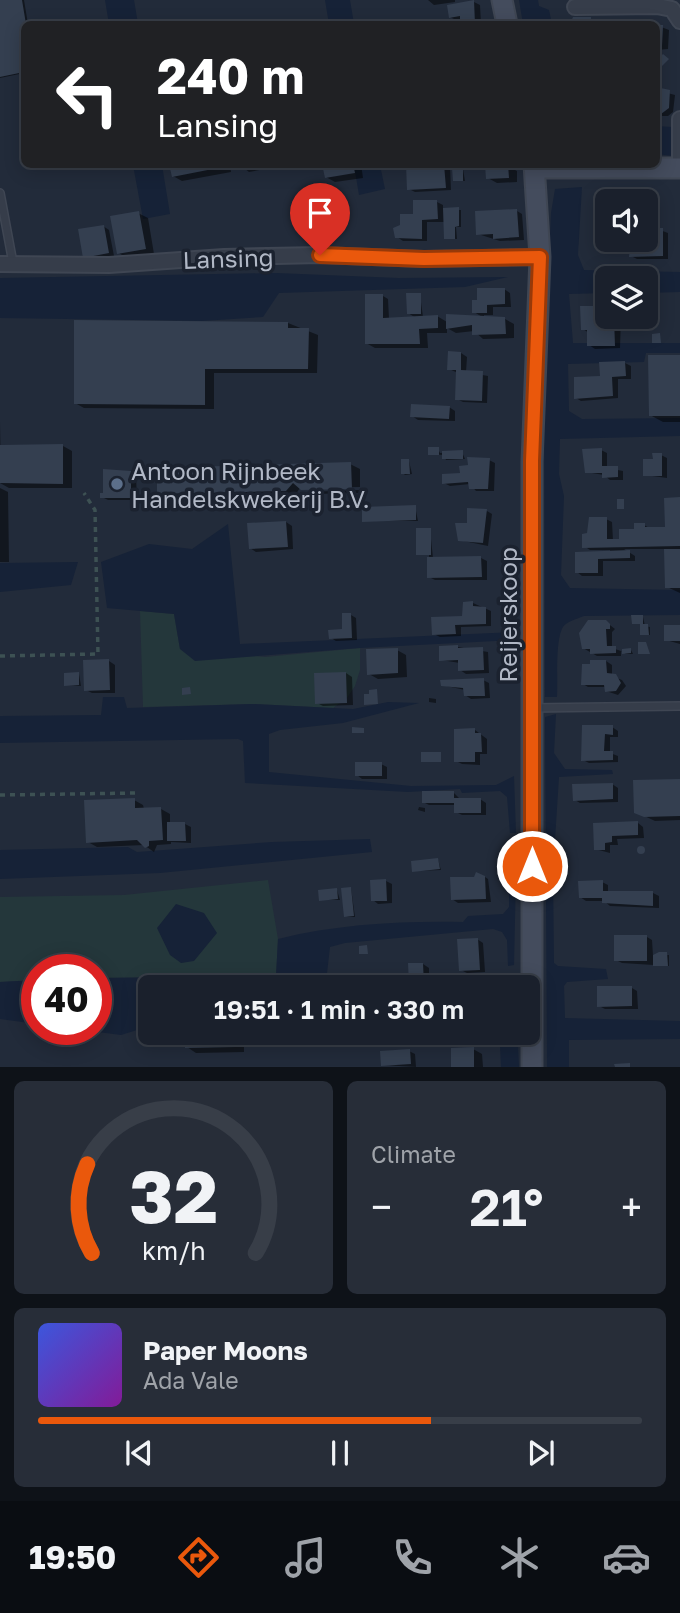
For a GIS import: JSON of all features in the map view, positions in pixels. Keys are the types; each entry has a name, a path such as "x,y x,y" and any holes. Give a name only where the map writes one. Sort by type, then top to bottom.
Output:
{"street":[{"path":"502,0 506,21"},
{"path":"575,7 657,6 672,9 680,21"},
{"path":"660,168 680,168 680,119"},
{"name":"Reijerskoop","path":"532,1067 537,708 532,461 540,257 534,168"},
{"name":"Lansing","path":"6,264 109,265 224,257 320,255 424,259 540,257"}],"lane":[{"path":"0,193 6,264"},
{"path":"537,708 680,706"}],"path":[{"path":"0,656 98,654 95,510 84,493"},
{"path":"0,795 138,793"}],"green space":[{"path":"140,611 174,614 180,649 265,657 360,648 360,670 355,686 347,698 333,708 252,704 143,707"},
{"path":"268,880 278,939 276,975 138,975 138,978 112,978 112,954 21,954 21,981 0,982 0,897 124,895"}],"water":[{"path":"105,0 134,0 138,21 108,21"},
{"path":"325,0 350,0 354,21 328,21"},
{"path":"519,0 538,0 539,6 549,10 551,21 522,21"},
{"path":"660,126 673,127 673,156 660,154"},
{"path":"134,168 162,168 170,214 143,219"},
{"path":"354,168 381,168 385,189 359,195"},
{"path":"582,187 578,255 584,270 595,270 595,293 569,294 573,343 680,343 680,353 646,353 644,362 568,364 569,411 582,419 680,418 680,436 560,439 559,474 564,496 561,575 570,588 680,590 680,615 584,616 567,623 560,633 557,697 545,697 544,371 551,213 555,189"},
{"path":"658,272 680,272 680,292 658,293"},
{"path":"276,273 399,278 508,277 465,287 279,293 263,317 202,321 0,318 0,278"},
{"path":"228,524 240,644 517,632 516,640 360,648 195,661 180,649 174,614 107,608 101,562 149,544 192,549"},
{"path":"78,562 71,585 0,592 0,563"},
{"path":"103,697 124,697 127,708 252,704 353,709 388,702 419,703 343,723 280,730 269,734 269,772 411,786 496,785 514,776 516,833 510,833 507,797 500,791 462,793 460,789 408,792 245,783 243,741 238,739 0,743 0,716 101,715"},
{"path":"556,714 554,753 565,769 612,770 613,774 559,777 553,871 554,963 558,966 606,969 608,979 567,982 564,986 565,1018 680,1021 680,1039 569,1040 569,1067 547,1067 545,717"},
{"path":"370,839 372,852 160,873 0,879 0,850 128,847 137,852 272,842"},
{"path":"516,874 514,965 508,966 507,940 502,932 493,929 345,943 330,947 327,975 276,975 278,939 347,927 463,922 468,916 503,914 509,907 509,875"},
{"path":"176,904 204,913 217,933 194,961 181,963 170,955 157,928"},
{"path":"112,978 138,978 138,1030 121,1035 112,1034"},
{"path":"21,981 21,1022 0,1019 0,982"},
{"path":"518,1045 519,1067 501,1067 500,1046"}],"building":[{"path":"0,0 22,0 26,21 21,21 21,73 0,77"},
{"path":"474,0 475,21 451,21 460,19 460,16 449,18 447,5"},
{"path":"573,17 591,17 591,21 571,21"},
{"path":"660,25 663,25 660,46"},
{"path":"663,54 669,59 661,67 660,66 660,57"},
{"path":"660,88 670,90 669,108 661,114"},
{"path":"170,168 218,168 172,177"},
{"path":"323,168 354,168 355,173 325,178"},
{"path":"406,168 444,168 446,188 407,190"},
{"path":"452,168 463,168 463,181 453,181"},
{"path":"485,168 508,168 509,178 486,179"},
{"path":"413,200 437,200 438,219 422,220 422,239 395,238 393,228 400,225 400,214 413,214"},
{"path":"459,207 459,226 455,227 455,239 444,239 443,208"},
{"path":"517,209 519,237 493,239 493,234 476,235 475,211"},
{"path":"139,211 146,249 117,254 110,216"},
{"path":"104,225 109,253 83,258 78,229"},
{"path":"658,228 663,228 663,256 629,257 629,252 658,252"},
{"path":"477,288 505,288 505,304 487,305 487,313 472,313 472,300 477,300"},
{"path":"406,293 421,293 421,314 407,314"},
{"path":"365,294 383,294 383,318 438,315 438,328 419,329 420,344 365,344"},
{"path":"595,299 595,329 614,329 615,346 587,346 587,330 581,330 580,306 593,306"},
{"path":"446,314 505,317 506,334 472,335 472,325 446,329"},
{"path":"74,320 288,322 288,328 309,328 308,369 205,369 205,405 74,404"},
{"path":"660,333 661,343 652,343 652,334"},
{"path":"448,351 461,352 461,370 483,371 482,401 455,400 456,370 447,370"},
{"path":"648,355 680,355 680,416 649,416"},
{"path":"625,361 626,376 612,377 613,396 574,399 574,377 600,376 599,362"},
{"path":"411,404 450,406 449,419 410,417"},
{"path":"63,444 63,484 0,483 0,445"},
{"path":"428,447 439,447 439,455 428,455"},
{"path":"602,448 602,466 618,466 618,477 602,478 602,473 585,473 582,449"},
{"path":"463,450 463,459 442,459 442,451"},
{"path":"652,453 662,453 662,476 643,476 643,459 653,459"},
{"path":"467,457 490,458 488,489 469,489 468,482 442,484 442,474 460,473 459,466 468,465"},
{"path":"401,459 409,459 410,474 401,474"},
{"path":"351,462 352,489 301,490 293,483 286,491 157,494 157,468"},
{"path":"103,469 131,471 131,498 100,498 100,493 103,493"},
{"path":"680,497 680,546 582,548 582,534 587,533 589,517 607,517 607,539 619,539 619,529 634,529 634,523 645,523 645,527 665,527 664,498"},
{"path":"617,499 624,499 624,509 617,509"},
{"path":"416,505 416,520 362,522 362,507"},
{"path":"467,508 487,509 483,543 458,541 455,523 467,523"},
{"path":"286,521 288,547 249,549 247,523"},
{"path":"416,528 431,528 431,555 416,555"},
{"path":"664,549 680,549 680,588 665,588"},
{"path":"630,550 630,558 598,559 598,573 575,573 575,552"},
{"path":"481,556 482,577 427,578 427,557"},
{"path":"473,601 473,606 486,607 486,624 455,625 456,634 432,635 431,617 462,616 463,602"},
{"path":"342,613 351,613 352,638 329,639 328,630 342,629"},
{"path":"631,615 643,615 643,624 648,624 649,635 640,635 640,624 632,624"},
{"path":"588,620 606,620 610,624 610,629 606,629 607,646 616,646 616,653 590,654 590,649 582,649 579,633"},
{"path":"664,625 680,625 680,641 664,641"},
{"path":"638,642 646,642 650,654 638,654"},
{"path":"458,645 458,648 483,647 484,670 458,671 458,660 439,661 439,646"},
{"path":"398,648 398,673 367,675 366,649"},
{"path":"631,648 631,653 622,654 622,649"},
{"path":"109,659 110,690 84,691 83,660"},
{"path":"590,660 606,660 607,673 616,674 621,683 616,691 605,692 604,685 581,685 582,664 590,664"},
{"path":"79,672 79,685 64,686 64,673"},
{"path":"346,672 347,703 315,704 314,673"},
{"path":"484,678 485,696 464,696 463,688 441,686 440,680"},
{"path":"190,687 191,694 182,695 182,688"},
{"path":"377,689 378,704 364,705 364,694"},
{"path":"582,725 613,725 613,735 605,734 604,751 613,751 613,760 581,761"},
{"path":"352,727 364,728 364,733 352,733"},
{"path":"475,728 475,733 481,733 482,752 475,752 475,762 454,762 454,729"},
{"path":"421,752 441,752 441,762 421,762"},
{"path":"355,762 382,762 382,776 355,776"},
{"path":"680,779 680,816 644,817 634,813 633,780"},
{"path":"613,783 613,799 573,801 572,784"},
{"path":"422,791 454,791 454,798 481,798 481,813 454,813 454,803 422,803"},
{"path":"135,798 135,808 161,807 163,840 149,841 149,846 145,848 137,840 86,843 84,800"},
{"path":"638,821 638,835 612,836 612,842 605,843 605,850 594,850 593,823"},
{"path":"167,822 185,822 186,841 167,841"},
{"path":"641,846 645,850 641,854 637,850"},
{"path":"438,858 440,869 412,872 411,861"},
{"path":"476,872 485,876 486,899 451,900 450,877 474,877"},
{"path":"386,879 387,901 371,901 370,880"},
{"path":"603,880 603,891 653,891 653,906 602,903 602,898 579,898 578,881"},
{"path":"351,887 354,916 344,917 341,888"},
{"path":"337,888 338,899 319,901 318,890"},
{"path":"614,935 647,935 647,961 614,961"},
{"path":"478,938 480,970 459,971 457,939"},
{"path":"367,945 368,954 359,954 359,946"},
{"path":"667,952 668,966 653,966 653,955"},
{"path":"408,963 423,963 424,975 409,975"},
{"path":"597,986 632,986 632,1006 597,1007"},
{"path":"185,1045 236,1047 185,1048"},
{"path":"474,1047 474,1067 451,1067 451,1048"},
{"path":"410,1049 411,1064 381,1066 380,1051"},
{"path":"630,1063 630,1067 615,1067 614,1064"}],"place":[{"name":"Antoon Rijnbeek Handelskwekerij B.V.","path":"117,484"}],"route":[{"path":"320,255 424,259 540,257 532,461 532,866"}]}
